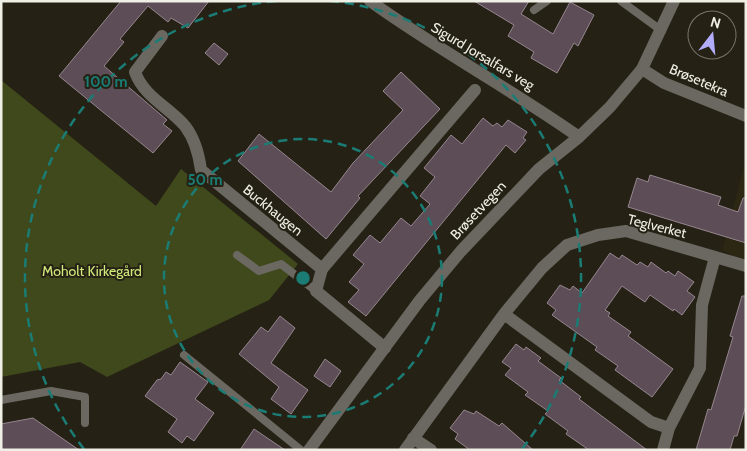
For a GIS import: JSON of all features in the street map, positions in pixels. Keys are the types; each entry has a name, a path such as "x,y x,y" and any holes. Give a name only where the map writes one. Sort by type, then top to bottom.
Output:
{"street":[{"name":"Sigurd Jorsalfars veg","path":"370,1 405,26 538,108 579,137"},
{"name":"Brøsetvegen","path":"309,450 420,300 482,226 538,169 579,137 610,107 642,69 662,31 674,1"},
{"name":"Buckhaugen","path":"162,36 135,72 140,85 186,127 198,150 201,170 322,270"},
{"name":"Brøsetekra","path":"642,69 664,83 746,116"},
{"path":"385,348 316,291 322,270 475,90"},
{"name":"Teglverket","path":"405,450 504,314 542,268 566,245 598,235 626,231 746,266"},
{"path":"663,450 669,428 700,368 702,305 716,257"},
{"path":"504,314 651,422 669,428"},
{"path":"414,438 431,450"}],"lane":[{"path":"534,10 547,1"},
{"path":"621,1 662,31"},
{"path":"237,255 259,271 281,264 316,291"},
{"path":"184,355 302,450"},
{"path":"1,400 51,391 85,397 85,423"}],"shaded area":[{"path":"746,159 746,263 722,250"}],"green space":[{"name":"Moholt Kirkegård","path":"1,80 156,206 181,169 298,264 269,300 107,377 80,362 1,377"}],"building":[{"path":"121,1 209,1 188,28 171,18 168,22 148,6 120,39 124,42 104,66 167,120 163,124 172,131 153,153 59,76"},
{"path":"474,1 529,1 521,14 553,34 570,2 594,15 578,46 574,43 557,73 531,58 534,52 508,36 514,25"},
{"path":"214,43 228,54 219,65 205,53"},
{"path":"401,72 440,109 358,196 360,198 326,239 238,161 259,134 331,192 353,163 403,110 383,91"},
{"path":"483,118 493,126 497,123 502,127 508,120 527,132 523,138 526,140 515,153 506,145 366,316 348,302 359,290 349,282 364,264 353,255 370,235 380,243 401,218 411,226 430,204 420,196 435,177 424,168 451,135 462,144"},
{"path":"650,175 721,197 718,205 738,212 743,198 746,198 746,243 628,207 637,178 648,182"},
{"path":"610,253 619,259 622,255 637,265 640,262 648,267 651,262 666,273 668,271 675,276 678,271 694,282 687,291 695,297 682,315 650,295 645,302 622,286 605,310 610,313 608,316 631,332 628,336 673,369 652,397 615,370 618,366 595,350 597,347 552,315 556,310 547,303 560,285 570,290 573,286 582,293"},
{"path":"742,296 746,296 746,405 737,436 734,436 730,450 696,450 708,409 711,410 733,337 730,336"},
{"path":"280,316 295,328 271,363 308,390 291,414 271,399 279,387 239,354 261,327 268,332"},
{"path":"516,344 524,350 526,347 541,358 538,361 561,378 559,380 581,397 579,399 647,450 589,450 566,434 568,431 545,414 548,411 525,395 528,392 505,375 511,368 502,362"},
{"path":"325,359 341,371 330,387 314,376"},
{"path":"180,362 208,382 195,399 214,413 194,441 187,436 182,443 168,432 177,419 145,396 157,380 161,379 166,372 171,375"},
{"path":"464,410 474,414 476,411 499,426 502,423 533,450 470,450 455,439 458,434 450,428"},
{"path":"33,418 79,450 1,450 1,424"},
{"path":"254,429 285,450 240,450"}]}
